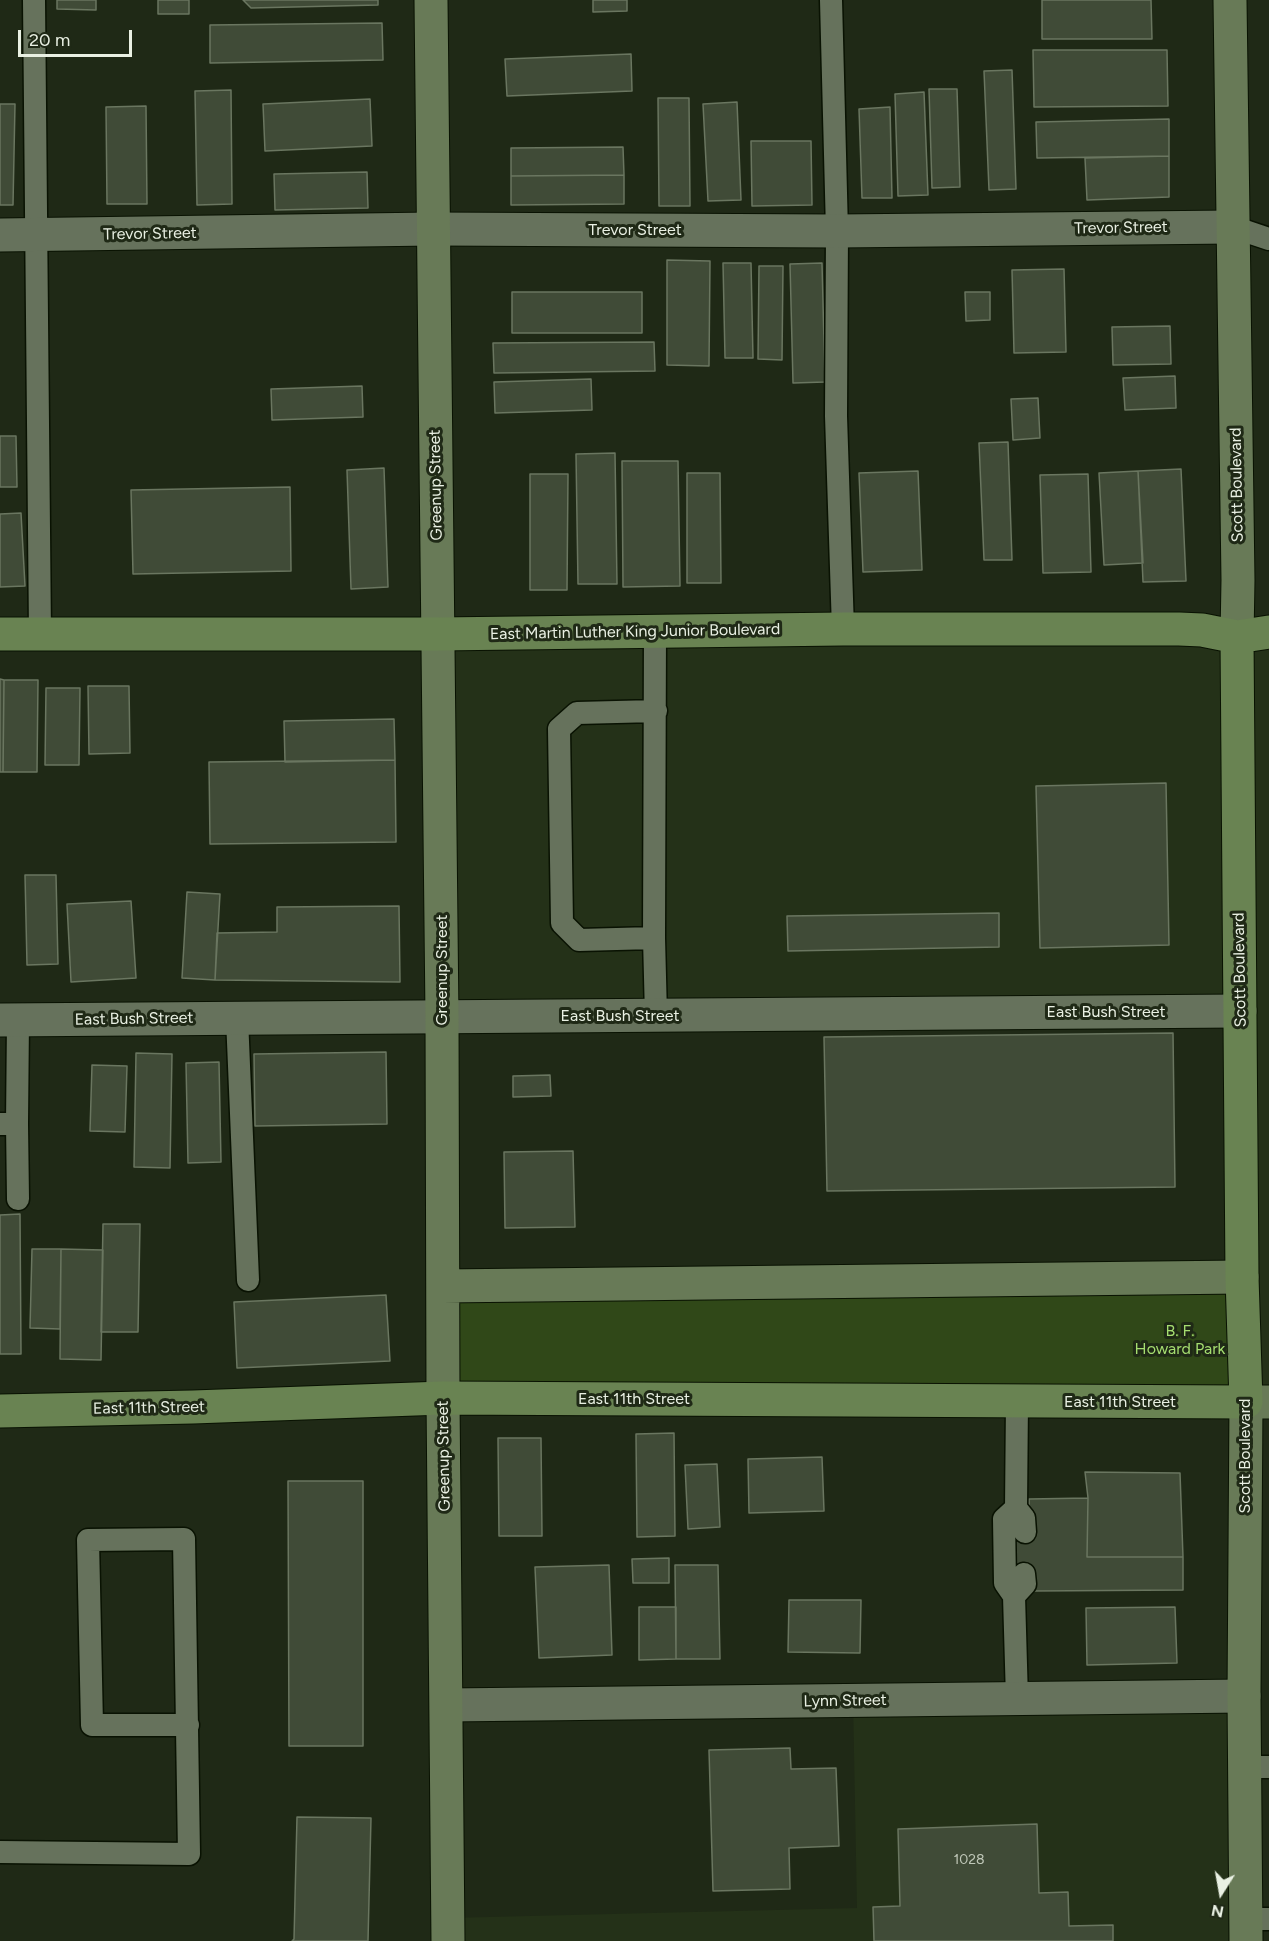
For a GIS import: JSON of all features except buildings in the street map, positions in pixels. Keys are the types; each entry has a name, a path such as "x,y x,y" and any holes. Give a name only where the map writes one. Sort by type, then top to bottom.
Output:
{"main road":[{"name":"Greenup Street","path":"430,0 442,1016 448,1941"},
{"name":"Scott Boulevard","path":"1230,0 1238,580 1242,1277 1257,1402 1244,1696 1257,1767 1254,1926"},
{"name":"East Martin Luther King Junior Boulevard","path":"0,634 438,634 843,629 1179,629 1202,630 1237,637 1269,632"},
{"path":"443,1286 1242,1277"},
{"name":"East 11th Street","path":"0,1411 443,1398 1257,1402"}],"street":[{"name":"Trevor Street","path":"0,235 433,229 837,231 1233,227"},
{"name":"East Bush Street","path":"9,1020 1240,1011"},
{"name":"Lynn Street","path":"447,1705 1244,1696"}],"lane":[{"path":"34,0 40,634"},
{"path":"831,0 837,231 836,416 843,629"},
{"name":"Trevor Street","path":"1233,227 1269,239"},
{"path":"656,632 654,938 656,1016"},
{"path":"654,938 579,940 562,923 559,729 577,713 656,711"},
{"path":"237,1018 248,1280"},
{"path":"9,1020 9,1124 18,1199"},
{"path":"1017,1401 1016,1508 1024,1518 1025,1532"},
{"path":"1016,1508 1004,1520 1005,1583 1014,1596 1017,1699"},
{"path":"0,1852 189,1854 188,1725 184,1539 88,1540 92,1725 188,1725"},
{"path":"1014,1596 1024,1584 1024,1574"}],"shaded area":[{"path":"1269,632 1269,1402 1246,1402 1240,1011 442,1016 438,634"},
{"path":"1244,1696 1246,1941 448,1941 448,1918 857,1908 853,1701"}],"green space":[{"name":"B. F. Howard Park","path":"1242,1277 1246,1402 443,1398 443,1286"}]}
